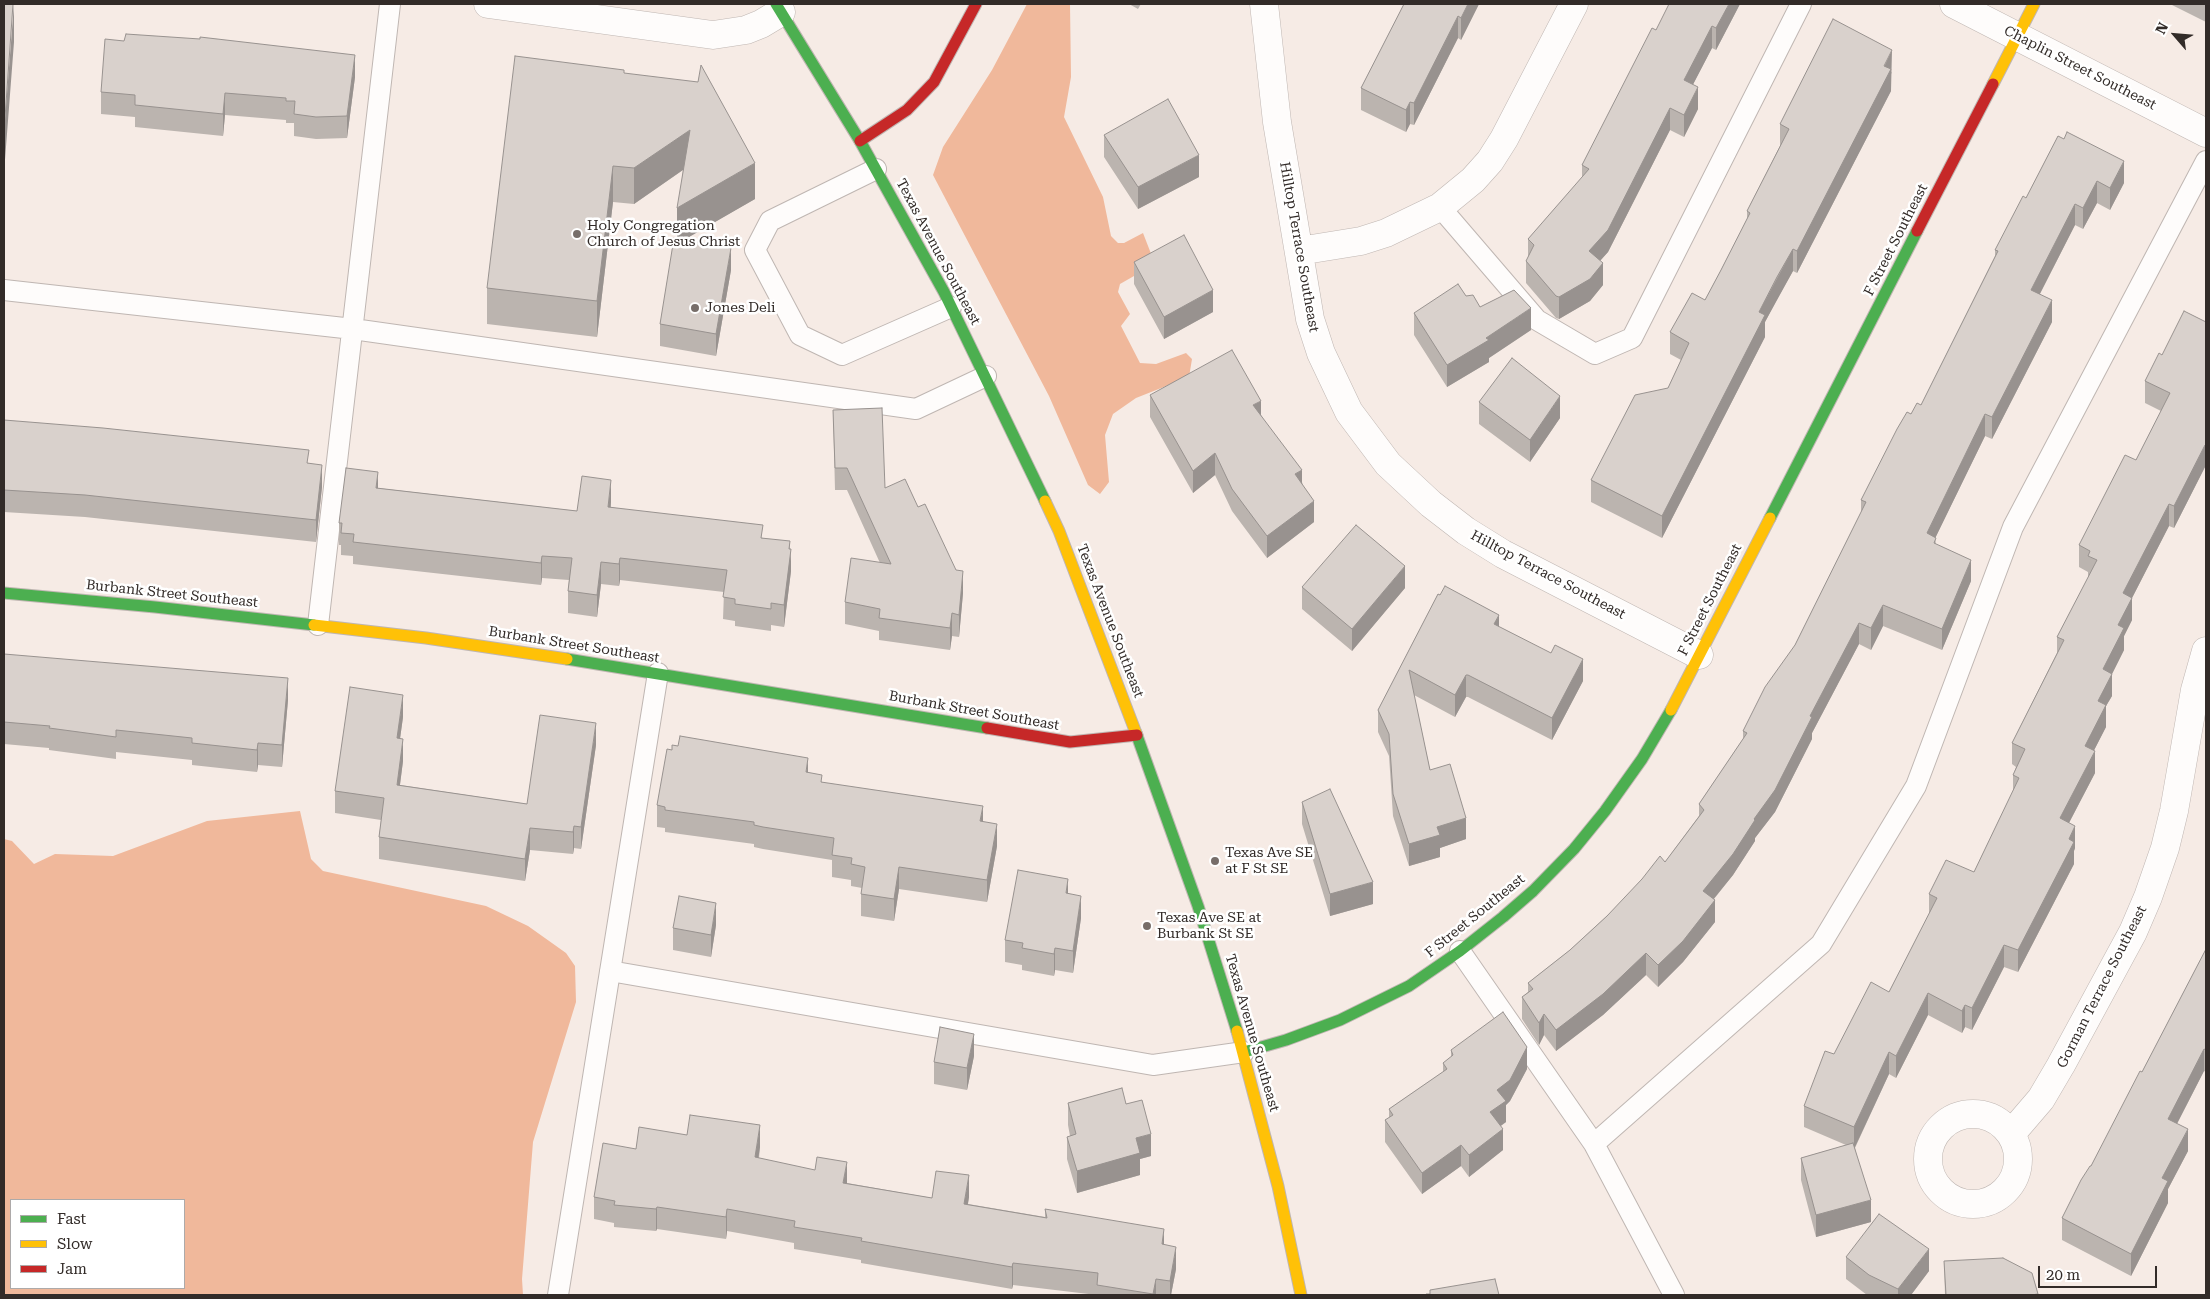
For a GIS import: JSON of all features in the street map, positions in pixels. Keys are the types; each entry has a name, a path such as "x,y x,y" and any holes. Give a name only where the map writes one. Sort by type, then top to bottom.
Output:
{"street":[{"path":"488,4 713,35 746,30 761,24 779,8"},
{"path":"860,141 907,110 934,82 976,4"},
{"name":"Hilltop Terrace Southeast","path":"1264,4 1277,122 1310,319 1321,354 1349,412 1388,464 1431,504 1466,531 1496,549 1699,655"},
{"path":"1299,251 1361,241 1409,223 1440,207 1473,180 1504,139 1574,4"},
{"name":"Chaplin Street Southeast","path":"1954,4 2206,133"},
{"name":"F Street Southeast","path":"1244,1052 1305,1034 1358,1012 1408,986 1460,952 1533,891 1574,849 1605,812 1642,759 1699,655 2034,4"},
{"name":"Texas Avenue Southeast","path":"779,8 860,141 951,306 1059,531 1137,735 1198,906 1244,1052 1278,1186 1301,1295"},
{"name":"Burbank Street Southeast","path":"4,593 155,607 426,638 658,673 1070,742 1137,735"},
{"name":"Gorman Terrace Southeast","path":"2011,1134 2041,1099 2062,1065 2133,932 2148,897 2167,839 2195,690 2206,651"}],"lane":[{"path":"318,625 390,4"},
{"path":"1440,207 1537,320 1595,354 1632,338 1802,4"},
{"path":"1594,1144 1822,944 1916,786 2013,527 2206,161"},
{"path":"876,170 770,221 755,250 800,335 842,355 951,306"},
{"path":"4,290 353,328 916,409 986,376"},
{"path":"558,1295 658,673"},
{"path":"1460,952 1594,1144 1674,1295"},
{"path":"610,971 1153,1065 1244,1052"}],"shaded area":[{"path":"1027,4 1070,4 1071,77 1064,117 1103,197 1111,236 1118,243 1124,243 1143,233 1155,264 1120,284 1118,292 1130,314 1121,326 1140,363 1156,364 1186,353 1192,359 1189,377 1136,398 1113,414 1105,435 1109,482 1100,494 1088,485 1049,396 933,175 943,147 992,70"},
{"path":"300,811 311,859 323,871 486,906 528,926 566,953 575,966 576,1002 533,1142 522,1279 523,1295 4,1295 4,839 12,841 34,864 55,854 113,856 207,821"}],"building":[{"path":"4,4 13,4 4,132"},
{"path":"1404,4 1468,4 1461,18 1458,16 1414,103 1410,102 1406,110 1361,88"},
{"path":"1669,4 1729,4 1716,28 1712,26 1684,80 1698,87 1684,115 1670,108 1608,230 1589,251 1603,263 1590,279 1559,297 1556,296 1526,261 1534,245 1528,239 1589,169 1582,165 1652,28 1656,30"},
{"path":"1833,19 1892,50 1884,66 1891,69 1797,251 1793,249 1759,312 1765,315 1662,516 1591,480 1635,395 1668,388 1689,343 1670,332 1692,293 1705,300 1721,270 1750,213 1747,211 1789,129 1780,124"},
{"path":"126,34 200,39 200,37 355,55 347,116 316,117 294,114 295,101 286,101 286,98 225,93 223,114 135,105 135,95 101,92 105,39 124,41"},
{"path":"515,56 698,82 701,65 755,163 677,208 690,130 634,168 613,166 597,301 487,288"},
{"path":"1168,99 1199,155 1138,187 1104,135"},
{"path":"2067,132 2124,161 2110,188 2097,181 2083,208 2075,204 2031,290 2052,300 1992,417 1985,414 1927,533 1936,538 1934,543 1971,560 1942,629 1883,605 1871,628 1859,623 1810,716 1812,717 1775,790 1754,819 1733,854 1703,891 1715,900 1683,941 1658,965 1646,953 1603,994 1556,1030 1544,1014 1539,1023 1522,997 1533,989 1528,983 1570,950 1607,916 1642,879 1660,856 1665,862 1704,810 1699,804 1747,733 1743,731 1765,687 1795,645 1866,502 1861,500 1897,429 1907,412 1911,414 1917,403 1921,405 1998,251 1995,250 2023,196 2026,198 2058,136 2064,139"},
{"path":"1184,235 1213,290 1164,317 1134,262"},
{"name":"Jones Deli","path":"674,238 731,248 716,334 660,324"},
{"path":"1458,284 1466,296 1473,295 1480,307 1514,290 1531,308 1486,338 1489,340 1447,365 1414,313"},
{"path":"2184,311 2206,322 2206,446 2174,506 2169,504 2123,593 2132,598 2118,625 2124,628 2103,669 2112,674 2098,701 2106,705 2085,746 2095,751 2060,818 2075,826 2069,839 2074,842 2018,950 2004,945 1972,1008 1965,1005 1962,1011 1928,993 1896,1056 1889,1052 1854,1127 1804,1106 1825,1051 1834,1054 1871,982 1889,992 1937,898 1929,894 1946,860 1974,872 2019,778 2013,775 2025,749 2012,743 2064,640 2057,637 2097,560 2088,556 2090,551 2079,545 2125,455 2136,460 2170,393 2145,381 2159,353 2162,355"},
{"path":"1232,350 1261,401 1253,405 1302,470 1295,474 1314,501 1267,536 1232,489 1215,453 1193,471 1150,395"},
{"path":"1512,358 1560,396 1530,440 1479,402"},
{"path":"882,408 885,488 905,479 918,507 925,504 956,570 963,571 959,615 952,613 950,628 879,618 880,609 845,602 851,558 891,564 847,468 835,468 833,410"},
{"path":"4,420 103,428 309,450 307,463 322,465 316,520 85,495 4,490"},
{"path":"346,468 378,472 376,488 577,511 582,476 611,480 608,507 763,525 761,538 790,541 789,549 791,549 784,605 771,603 771,609 735,604 735,599 723,597 727,570 620,558 619,564 601,562 597,595 568,591 572,558 542,556 541,563 353,542 354,534 341,533 342,523 339,523"},
{"path":"1356,525 1405,566 1352,629 1302,587"},
{"path":"1445,586 1499,615 1494,624 1551,653 1555,645 1583,659 1552,718 1468,675 1466,675 1455,695 1409,670 1430,770 1450,764 1466,818 1437,827 1440,835 1409,844 1393,794 1389,734 1378,710 1438,594 1440,595"},
{"path":"4,654 288,678 282,745 258,743 257,750 192,743 192,738 116,730 116,737 49,728 50,726 4,722"},
{"path":"350,687 403,695 397,738 403,739 397,785 527,804 540,715 596,723 581,827 574,826 573,832 530,828 525,859 379,837 384,798 335,791"},
{"path":"680,736 808,758 806,772 822,775 821,782 983,806 980,821 997,824 987,880 899,867 894,899 861,894 865,867 851,864 852,858 832,855 834,838 763,827 754,825 754,822 665,810 665,807 657,805 667,749 672,750 672,745 678,746"},
{"path":"1330,789 1373,882 1330,894 1302,802"},
{"path":"1018,870 1068,879 1066,893 1081,896 1073,951 1055,948 1054,954 1022,948 1023,943 1005,940"},
{"path":"679,896 716,903 711,935 673,928"},
{"path":"2206,949 2206,1050 2204,1049 2168,1119 2188,1129 2162,1178 2168,1181 2131,1254 2062,1218 2140,1071 2142,1072"},
{"path":"1503,1012 1527,1047 1510,1080 1497,1090 1506,1101 1490,1112 1503,1129 1469,1155 1461,1145 1422,1173 1385,1120 1393,1115 1389,1109 1447,1069 1443,1063 1453,1055 1451,1050"},
{"path":"940,1027 974,1034 967,1068 934,1062"},
{"path":"1122,1088 1126,1104 1142,1100 1151,1134 1136,1138 1140,1153 1077,1171 1067,1137 1076,1134 1068,1103"},
{"path":"690,1115 760,1125 755,1157 815,1170 817,1157 847,1162 843,1183 932,1198 936,1171 969,1175 964,1204 1047,1218 1045,1209 1164,1229 1162,1244 1176,1247 1170,1281 1156,1279 1153,1294 1097,1285 1098,1273 1013,1263 1012,1267 861,1241 862,1238 794,1227 795,1221 727,1209 726,1217 657,1207 656,1209 614,1205 615,1201 594,1197 603,1143 636,1149 639,1127 687,1135"},
{"path":"1853,1143 1871,1200 1816,1215 1801,1158"},
{"path":"1879,1214 1929,1249 1898,1289 1869,1275 1846,1257"},
{"path":"2003,1258 2032,1273 2038,1294 1946,1295 1944,1261"},
{"path":"1495,1279 1499,1295 1426,1295 1430,1294 1430,1290"}],"traffic: fast":[{"path":"776,4 860,141 944,292 1045,501"},
{"path":"1770,518 1917,231"},
{"path":"4,593 155,607 314,625"},
{"path":"567,659 987,728"},
{"path":"1244,1052 1286,1040 1340,1020 1409,986 1460,951 1503,917 1533,891 1574,849 1605,811 1642,759 1671,710"},
{"path":"1136,733 1198,906 1237,1031"}],"traffic: slow":[{"path":"1993,84 2034,4"},
{"path":"1045,501 1059,531 1136,733"},
{"path":"1671,710 1770,518"},
{"path":"314,625 426,638 567,659"},
{"path":"1237,1031 1278,1186 1301,1295"}],"traffic: jam":[{"path":"860,141 907,110 934,82 976,4"},
{"path":"1917,231 1993,84"},
{"path":"987,728 1070,742 1137,735"}],"place":[{"name":"Holy Congregation Church of Jesus Christ","path":"577,234"},
{"name":"Jones Deli","path":"695,308"},
{"name":"Texas Ave SE at F St SE","path":"1215,861"},
{"name":"Texas Ave SE at Burbank St SE","path":"1147,926"}]}
